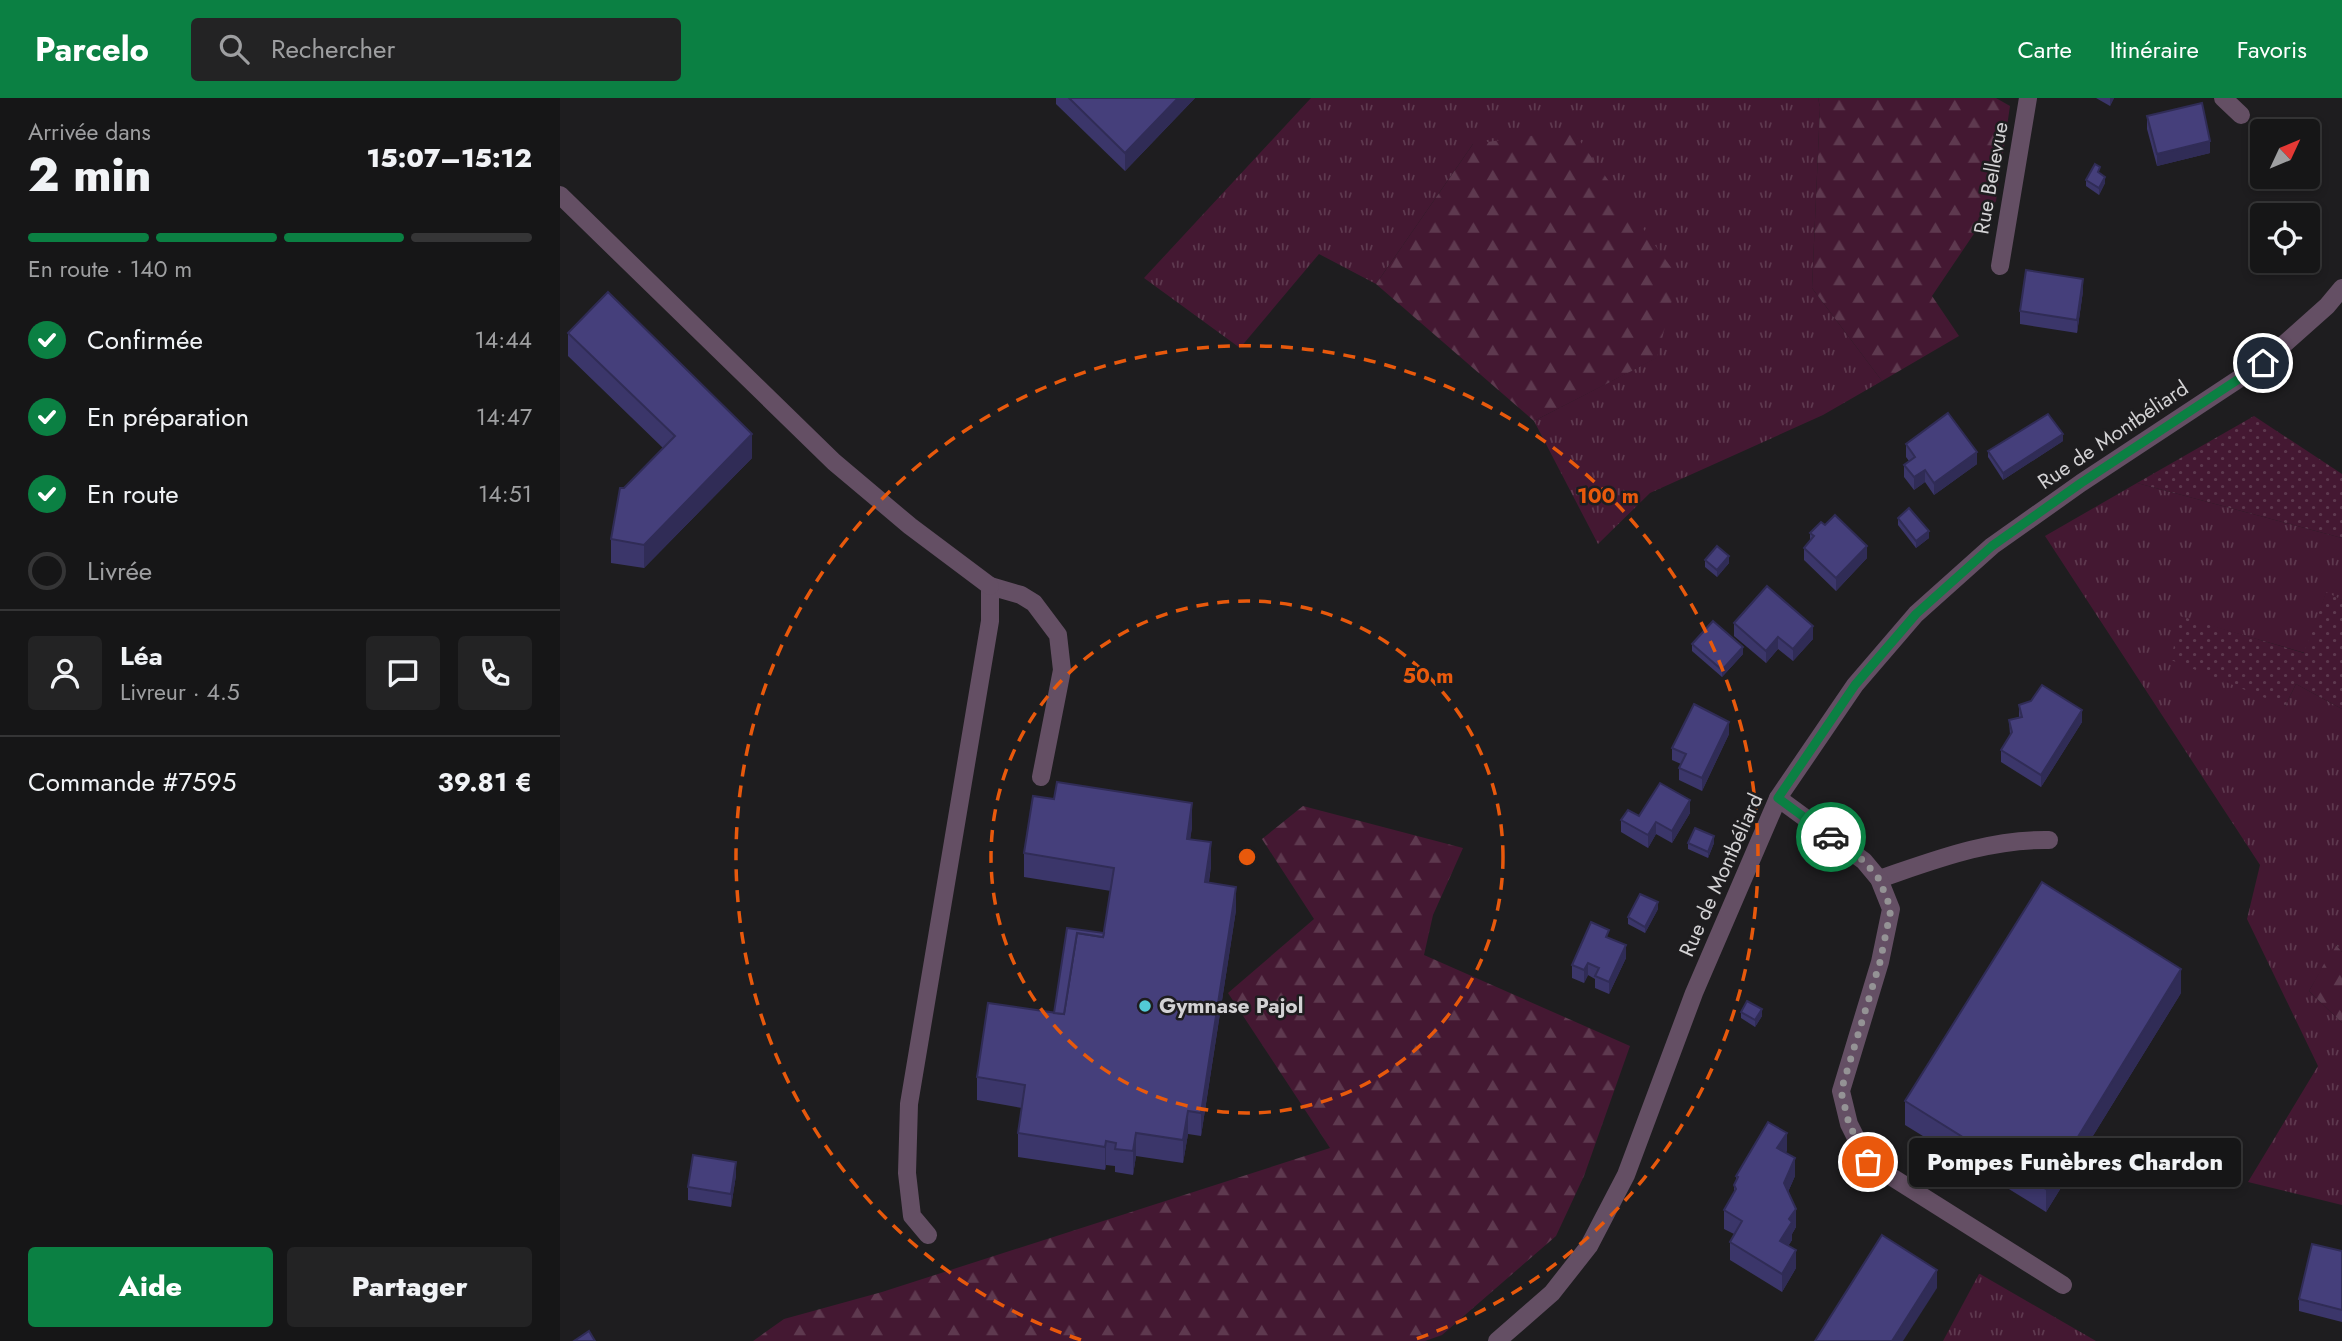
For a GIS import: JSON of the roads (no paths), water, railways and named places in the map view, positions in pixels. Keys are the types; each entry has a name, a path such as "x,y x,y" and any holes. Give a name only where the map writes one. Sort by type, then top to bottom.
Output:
{"street":[{"name":"Rue Bellevue","path":"2000,267 2028,98"},
{"path":"2223,98 2241,115"},
{"path":"560,195 834,461 910,527 975,577 990,586 1021,595 1034,603 1058,635 1062,670 1041,777"},
{"name":"Rue de Montbéliard","path":"1497,1341 1552,1293 1589,1246 1620,1187 1694,993 1778,798 1855,685 1916,614 1992,546 2081,483 2263,363 2327,306 2342,288"},
{"path":"928,1235 912,1216 907,1173 909,1104 990,621 990,586"},
{"path":"1778,798 1864,861 1879,879 1891,909 1880,962 1841,1091 1849,1124 1868,1162 2063,1285"},
{"path":"1879,879 1965,850 1993,844 2049,840"}],"place":[{"name":"Gymnase Pajol","path":"1145,1006"},
{"name":"Pompes Funèbres Chardon","path":"1868,1162"}]}
